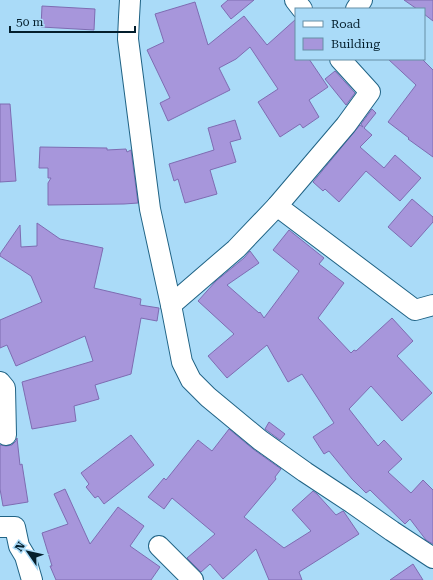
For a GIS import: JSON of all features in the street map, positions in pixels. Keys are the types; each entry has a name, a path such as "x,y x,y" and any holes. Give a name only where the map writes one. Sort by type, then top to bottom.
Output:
{"street":[{"path":"130,0 128,39 150,210 182,362 191,380 208,397 260,440 433,558"},
{"path":"171,305 236,249 276,206 346,125 370,92 341,60"},
{"path":"276,206 415,310 433,305"},
{"path":"0,382 5,388 6,435"},
{"path":"0,527 14,527 19,546 25,556 32,580"},
{"path":"159,546 193,580"}],"building":[{"path":"228,0 254,0 231,19 221,6"},
{"path":"404,0 433,0 433,21 425,15 425,8 416,8"},
{"path":"195,2 208,45 244,16 267,45 295,20 295,60 310,60 328,87 309,100 319,117 303,128 300,124 280,137 258,102 278,89 250,47 236,59 219,68 230,90 168,121 160,103 170,98 147,50 164,42 155,14"},
{"path":"42,6 95,9 94,30 41,27"},
{"path":"389,60 423,60 433,70 433,157 388,122 416,85"},
{"path":"335,71 355,93 346,105 325,79"},
{"path":"0,104 10,104 16,181 0,182"},
{"path":"372,109 376,113 364,128 372,135 360,147 384,168 395,155 421,178 400,201 366,171 339,202 325,189 323,191 313,182 360,125 363,127 361,124"},
{"path":"235,120 241,139 230,142 236,162 210,170 217,194 185,203 178,179 174,181 169,164 214,150 208,128"},
{"path":"40,147 107,148 107,150 126,149 127,152 131,150 138,203 48,205 48,183 51,178 48,178 48,168 39,168"},
{"path":"412,199 433,217 433,222 411,247 388,227"},
{"path":"37,223 60,239 103,248 94,288 141,299 140,305 159,308 157,321 141,318 131,374 95,385 99,399 74,406 76,421 32,429 22,382 93,361 85,336 16,366 7,345 0,348 0,320 42,302 31,276 0,256 20,225 21,247 37,246"},
{"path":"289,230 324,258 319,264 344,283 318,318 351,353 354,350 356,351 392,318 413,341 397,356 432,393 402,421 371,386 349,409 378,446 384,440 402,459 388,472 411,493 423,480 433,490 433,544 426,540 410,519 405,524 370,490 366,493 352,479 329,451 324,454 313,437 334,423 302,374 288,382 267,345 227,378 208,356 234,334 198,301 216,281 244,258 250,251 259,263 227,285 259,313 260,312 264,318 299,271 273,250"},
{"path":"269,422 285,434 280,440 265,429"},
{"path":"229,429 253,449 281,469 275,477 276,479 244,517 284,548 311,531 292,510 313,491 336,515 343,511 359,534 299,572 302,580 269,580 256,549 223,579 210,564 201,572 187,558 215,534 172,498 164,509 148,497 164,478 166,480 198,440 212,451"},
{"path":"131,435 154,465 104,504 98,496 95,498 86,487 89,484 81,473"},
{"path":"17,438 20,465 22,464 28,502 3,506 0,489 0,445 12,445"},
{"path":"65,489 90,544 118,507 144,526 130,546 160,567 151,580 56,580 50,566 52,566 42,533 68,524 54,494"},
{"path":"413,564 423,580 390,580"}]}
